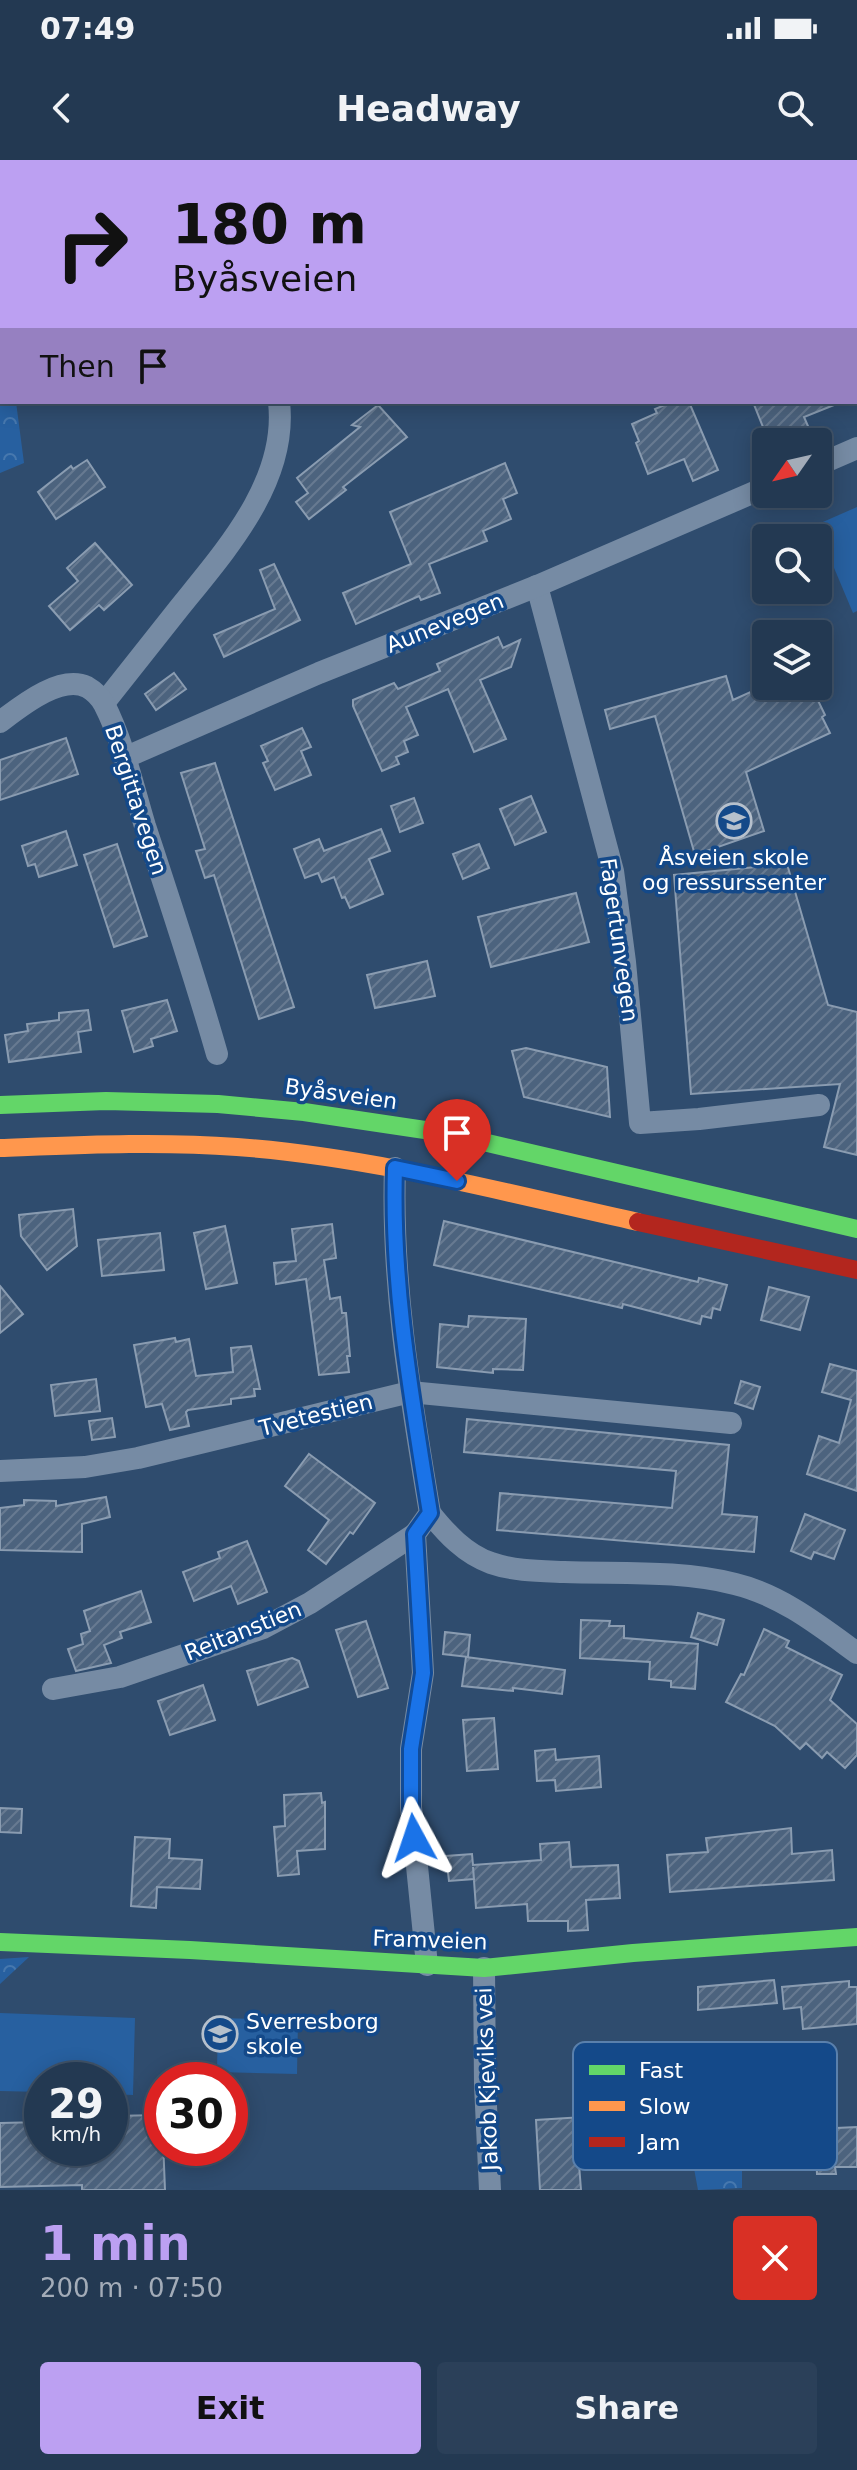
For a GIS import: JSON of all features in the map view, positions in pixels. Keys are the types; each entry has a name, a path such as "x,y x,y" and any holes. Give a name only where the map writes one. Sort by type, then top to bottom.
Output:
{"main road":[{"name":"Byåsveien","path":"0,1105 106,1101 218,1104 304,1112 445,1133 857,1229"},
{"path":"0,1148 144,1142 240,1147 395,1168 857,1270"},
{"name":"Framveien","path":"0,1942 484,1968 633,1953 857,1937"}],"street":[{"name":"Bergittavegen","path":"217,1054 104,703 195,589 254,506 276,449 281,417 279,404"},
{"path":"832,459 857,448"},
{"name":"Aunevegen","path":"124,758 319,673 537,586 752,493"},
{"name":"Fagertunvegen","path":"537,586 613,871 640,1123 819,1105"},
{"path":"0,722 35,699 69,684 83,685 104,703"},
{"path":"395,1168 396,1261 410,1392 430,1513 446,1533 489,1562 524,1571 686,1577 736,1584 790,1606 857,1653"},
{"name":"Tvetestien","path":"0,1471 85,1467 138,1458 410,1392 731,1423"},
{"path":"427,1965 411,1807 411,1749 423,1673 415,1534 430,1513"},
{"name":"Reitanstien","path":"53,1689 120,1677 263,1628 310,1603 415,1534"},
{"name":"Jakob Kjeviks vei","path":"484,1968 490,2190"}],"green space":[{"path":"0,404 16,404 24,463 0,473"},
{"path":"857,507 857,611 853,613 832,563 832,524 818,524"},
{"path":"29,1957 0,1984 0,1959"},
{"path":"0,2013 135,2018 133,2095 128,2095 128,2062 24,2062 24,2092 0,2091"},
{"path":"218,2018 298,2020 297,2074 248,2073 248,2062 217,2062"},
{"path":"694,2170 742,2170 742,2188 698,2190"}],"building":[{"path":"667,404 690,404 718,470 693,481 684,459 648,474 632,424 657,413 655,409"},
{"path":"754,404 836,404 804,417 809,428 763,428"},
{"path":"378,405 407,437 343,487 346,490 309,519 296,502 308,493 297,478 360,427 352,425"},
{"path":"87,460 105,487 56,519 38,492 71,466 73,469"},
{"path":"505,463 517,493 503,499 511,519 483,531 487,541 429,564 440,593 421,600 419,596 356,624 343,593 411,564 390,512"},
{"path":"95,543 132,585 104,610 99,605 70,630 49,606 78,581 67,568"},
{"path":"274,564 300,620 224,657 214,635 275,609 260,570"},
{"path":"498,637 503,648 520,640 511,667 480,680 506,739 474,752 448,689 406,707 418,735 404,741 408,752 396,757 399,764 382,771 353,700 394,683 398,689 440,671 437,664"},
{"path":"174,673 186,689 156,710 145,694"},
{"path":"726,676 733,700 752,691 752,700 818,700 830,733 746,772 764,831 695,855 655,716 610,729 605,710"},
{"path":"302,728 311,747 301,751 311,775 275,790 263,763 268,761 261,746"},
{"path":"66,738 78,774 0,800 0,760"},
{"path":"215,763 294,1007 259,1019 214,875 205,878 196,851 205,849 181,773"},
{"path":"531,796 546,832 515,845 500,809"},
{"path":"414,798 423,823 400,832 391,806"},
{"path":"381,829 390,851 369,859 383,894 350,908 345,897 342,898 334,877 322,882 318,873 305,878 294,849 319,839 324,851"},
{"path":"66,831 77,865 39,877 35,864 28,866 22,846"},
{"path":"117,844 147,936 114,947 84,855"},
{"path":"479,844 489,868 463,879 453,854"},
{"path":"787,864 828,1005 857,1012 857,1155 824,1147 840,1084 691,1094 674,875"},
{"path":"576,893 589,942 491,967 478,917"},
{"path":"427,961 435,996 375,1008 367,975"},
{"path":"167,1000 177,1031 151,1039 153,1046 134,1052 122,1011"},
{"path":"88,1010 91,1030 78,1032 81,1052 9,1062 5,1035 28,1031 27,1024 59,1020 59,1013"},
{"path":"526,1048 607,1067 610,1117 524,1097 512,1051"},
{"path":"73,1209 77,1246 47,1270 21,1236 19,1215"},
{"path":"444,1221 698,1282 699,1278 727,1285 720,1310 713,1308 711,1318 702,1316 700,1324 623,1304 622,1308 434,1265"},
{"path":"332,1224 336,1258 324,1260 330,1299 340,1297 342,1313 346,1313 349,1372 319,1375 306,1279 276,1284 274,1263 296,1261 292,1229"},
{"path":"225,1226 237,1283 206,1289 194,1233"},
{"path":"160,1233 164,1270 102,1276 98,1240"},
{"path":"0,1286 23,1314 0,1333"},
{"path":"769,1287 809,1297 800,1330 761,1320"},
{"path":"469,1316 526,1319 523,1370 493,1369 493,1373 437,1367 440,1324 468,1327"},
{"path":"175,1338 176,1342 189,1339 196,1376 233,1372 231,1348 251,1346 260,1389 254,1389 255,1396 231,1399 231,1404 188,1410 189,1426 170,1430 162,1404 146,1407 134,1345"},
{"path":"830,1364 857,1371 857,1491 807,1474 819,1436 839,1443 851,1400 822,1392"},
{"path":"96,1379 100,1411 55,1416 51,1385"},
{"path":"741,1381 760,1387 753,1409 735,1403"},
{"path":"112,1418 115,1437 92,1440 89,1421"},
{"path":"467,1419 729,1445 722,1514 757,1517 754,1552 497,1530 500,1493 672,1508 676,1471 464,1452"},
{"path":"309,1454 375,1503 326,1564 308,1550 329,1520 285,1486"},
{"path":"106,1497 110,1517 82,1524 82,1552 0,1550 0,1508 24,1505 24,1500 56,1501 56,1506"},
{"path":"805,1514 845,1530 834,1559 814,1552 811,1559 791,1551"},
{"path":"247,1541 267,1592 238,1604 231,1586 194,1601 183,1572 220,1558 218,1552"},
{"path":"141,1591 151,1622 120,1632 122,1638 104,1645 111,1663 76,1671 68,1649 83,1644 81,1634 90,1631 84,1611"},
{"path":"698,1613 724,1620 717,1645 691,1637"},
{"path":"581,1620 610,1621 609,1626 624,1626 624,1638 698,1644 695,1689 671,1687 671,1681 649,1679 650,1662 580,1658"},
{"path":"366,1621 388,1688 358,1697 336,1630"},
{"path":"764,1629 789,1641 786,1647 842,1675 830,1700 857,1724 857,1755 845,1768 827,1752 822,1758 806,1743 800,1749 775,1726 726,1702 741,1674 744,1675"},
{"path":"445,1632 470,1635 468,1657 443,1654"},
{"path":"466,1657 565,1670 562,1694 462,1686"},
{"path":"292,1658 299,1661 308,1687 258,1705 247,1671"},
{"path":"203,1685 215,1720 170,1735 158,1701"},
{"path":"494,1718 498,1769 467,1771 463,1720"},
{"path":"555,1749 556,1760 599,1756 601,1787 556,1791 555,1780 537,1781 535,1751"},
{"path":"321,1793 322,1803 325,1802 325,1849 297,1851 299,1874 278,1876 274,1827 285,1826 284,1795"},
{"path":"0,1808 22,1809 21,1833 0,1832"},
{"path":"791,1828 792,1854 832,1850 834,1880 670,1892 667,1855 708,1852 706,1838"},
{"path":"135,1837 170,1839 169,1858 202,1860 200,1889 157,1887 156,1908 131,1906"},
{"path":"569,1842 571,1867 618,1865 620,1898 586,1900 588,1930 568,1931 568,1921 528,1921 527,1904 476,1908 474,1879 449,1881 446,1856 472,1854 473,1865 541,1860 540,1844"},
{"path":"774,1980 777,2003 698,2010 698,1987"},
{"path":"849,1981 849,1987 857,1987 857,2024 803,2029 801,2007 784,2009 782,1987"},
{"path":"144,2115 144,2166 164,2166 165,2190 82,2190 82,2185 0,2187 0,2123 24,2122 24,2166 128,2166 128,2116"},
{"path":"573,2118 573,2170 579,2170 581,2190 540,2190 536,2120"},
{"path":"857,2127 857,2167 837,2167 837,2128"},
{"path":"817,2170 835,2170 836,2174 817,2174"}],"traffic: fast":[{"path":"0,1105 106,1101 218,1104 304,1112 445,1133 857,1229"},
{"path":"0,1942 484,1968 633,1953 857,1937"}],"traffic: slow":[{"path":"0,1148 178,1144 288,1152 389,1167 638,1222"}],"traffic: jam":[{"path":"638,1222 857,1270"}],"place":[{"name":"Åsveien skole og ressurssenter","path":"734,821"},
{"name":"Sverresborg skole","path":"220,2034"}],"route":[{"path":"414,1838 411,1749 423,1673 415,1534 430,1513 410,1392 396,1261 395,1168 457,1181"}]}
